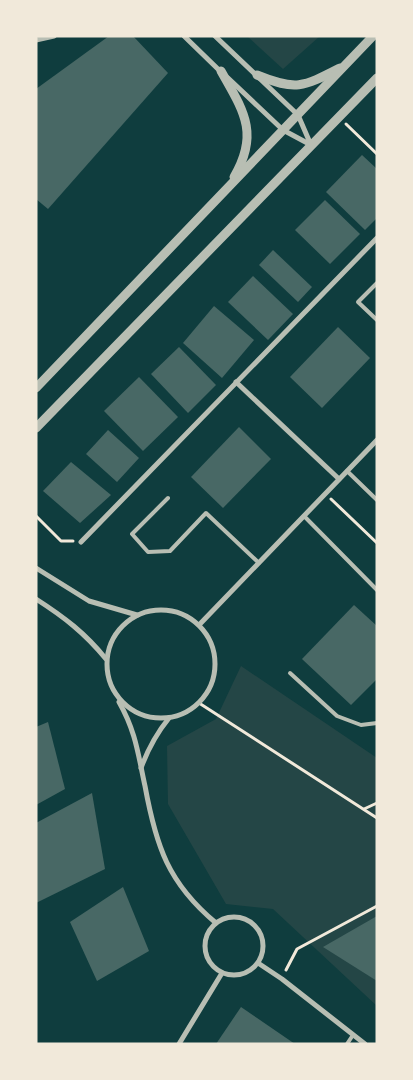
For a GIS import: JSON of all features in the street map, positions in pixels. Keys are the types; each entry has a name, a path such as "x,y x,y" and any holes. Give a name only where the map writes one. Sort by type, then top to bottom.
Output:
{"street":[{"path":"36,40 54,36"},
{"path":"184,36 283,130 311,145"},
{"path":"215,36 298,115 311,145"},
{"path":"36,388 373,36"},
{"path":"256,75 278,84 291,86 305,84 321,78 347,64"},
{"path":"221,71 242,108 247,122 248,137 238,170 227,188"},
{"path":"36,428 377,78"},
{"path":"81,542 377,238"},
{"path":"236,382 339,479"},
{"path":"199,625 377,440"},
{"path":"36,568 89,602 137,615"},
{"path":"36,599 63,616 90,638 106,658"},
{"path":"112,690 130,710 142,716 156,719 169,718 190,710 199,703 210,688 215,670 212,645 199,625 180,613 158,610 137,615 119,629 108,648 106,669 112,690 132,727 148,806 160,847 169,869 188,897 216,923"},
{"path":"141,769 149,746 169,718"},
{"path":"224,918 243,918 251,922 258,928 262,936 262,955 258,963 248,972 235,976 222,974 213,968 204,950 209,930 224,918"},
{"path":"258,963 282,979 364,1044"},
{"path":"179,1044 222,974"}],"lane":[{"path":"377,283 358,302 377,320"},
{"path":"347,471 377,500"},
{"path":"168,498 132,534 148,552 170,551 206,513 259,563"},
{"path":"304,516 377,590"},
{"path":"290,673 337,716 361,725 377,723"},
{"path":"347,1044 353,1035"}],"path":[{"path":"338,117 377,154"},
{"path":"326,493 377,543"},
{"path":"36,516 61,541 81,542"},
{"path":"199,703 377,818"},
{"path":"364,810 377,802"},
{"path":"282,979 297,949 377,906"}],"shaded area":[{"path":"247,36 320,36 283,69"},
{"path":"241,666 377,758 377,1006 273,909 226,904 168,804 167,746 216,719"}],"building":[{"path":"109,36 133,36 168,73 48,209 36,199 36,89"},
{"path":"362,155 377,169 377,218 365,230 326,192"},
{"path":"325,200 360,234 330,264 295,230"},
{"path":"273,250 312,287 298,302 259,265"},
{"path":"253,276 293,314 268,340 228,302"},
{"path":"214,306 254,340 222,378 183,343"},
{"path":"338,327 370,358 322,408 290,377"},
{"path":"179,347 216,385 188,413 151,374"},
{"path":"139,377 178,417 143,451 104,411"},
{"path":"239,427 271,459 223,508 191,477"},
{"path":"108,430 139,458 117,482 86,454"},
{"path":"71,462 111,495 80,523 43,491"},
{"path":"354,605 377,626 377,679 351,705 302,659"},
{"path":"48,722 65,789 36,805 36,727"},
{"path":"92,793 105,869 36,903 36,823"},
{"path":"123,887 149,951 97,981 70,922"},
{"path":"377,916 377,981 323,947"},
{"path":"241,1007 295,1044 216,1044"}]}
